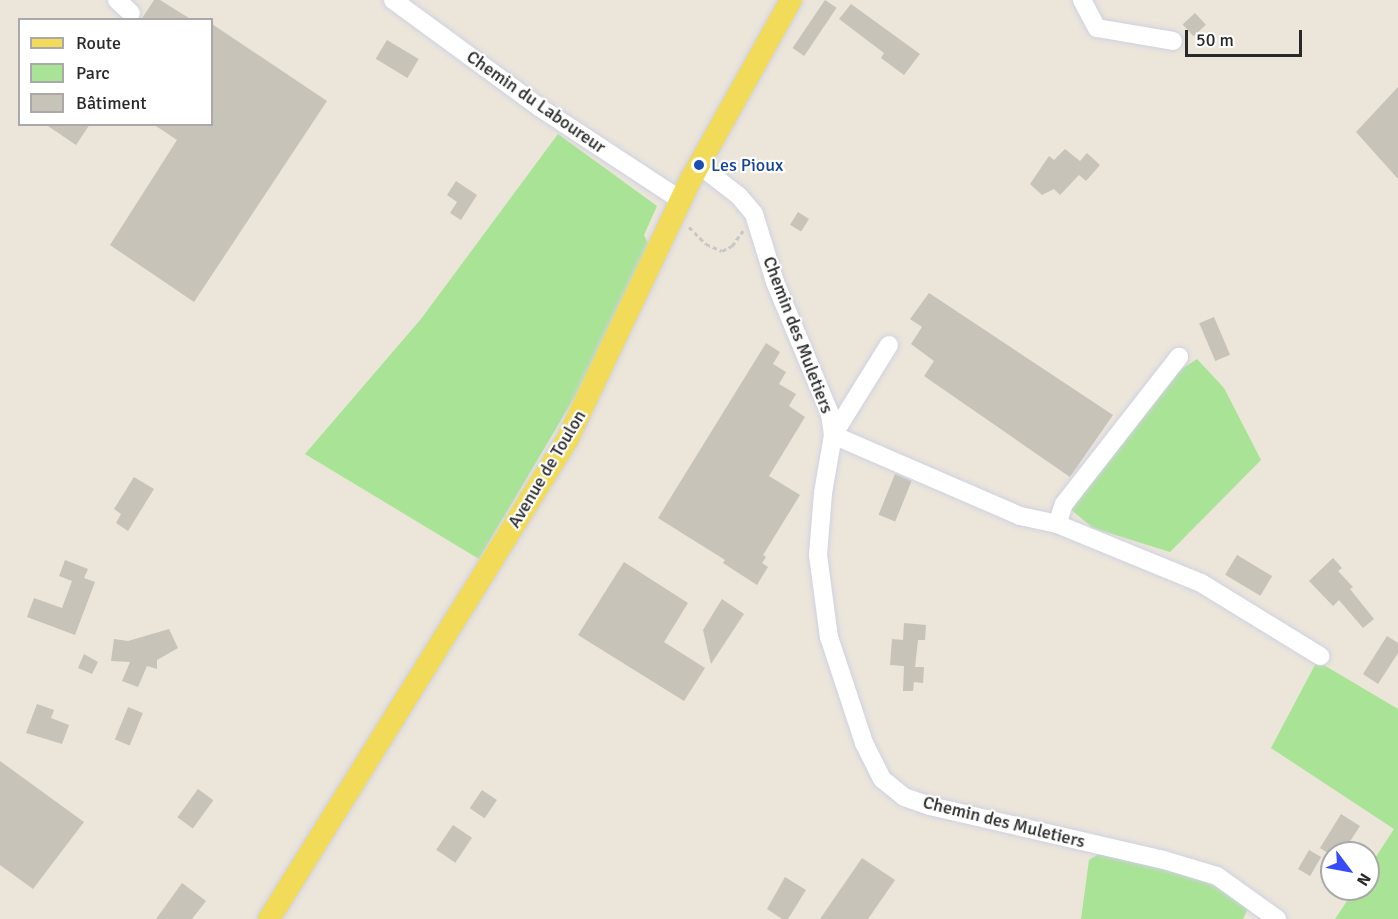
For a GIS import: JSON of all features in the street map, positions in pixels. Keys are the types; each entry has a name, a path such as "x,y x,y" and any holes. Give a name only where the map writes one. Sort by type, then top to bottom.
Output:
{"main road":[{"name":"Avenue de Toulon","path":"269,919 567,440 699,165 790,0"}],"street":[{"path":"117,0 131,13"},
{"name":"Chemin du Laboureur","path":"393,0 678,210"},
{"path":"1082,0 1097,28 1173,41"},
{"name":"Chemin des Muletiers","path":"699,165 739,196 754,214 776,282 830,414 833,435 823,494 818,555 828,637 864,743 882,779 904,797 930,806 1164,860 1216,876 1277,919"},
{"path":"889,345 833,435 1020,516 1057,525 1201,583 1320,656"},
{"path":"1057,525 1064,504 1179,357"}],"path":[{"path":"678,210 706,244 722,251 732,246 754,214"}],"green space":[{"path":"558,134 657,206 644,235 650,247 577,393 479,559 305,454 421,319"},
{"path":"1197,359 1224,388 1261,460 1170,552 1093,528 1069,508 1174,374"},
{"path":"1317,661 1398,709 1398,919 1335,919 1347,901 1380,901 1380,851 1394,829 1271,748"},
{"path":"1104,851 1219,885 1250,903 1243,919 1081,919 1089,860"}],"building":[{"path":"154,0 160,0 189,18 142,18"},
{"path":"825,0 837,8 804,56 793,48"},
{"path":"851,4 920,54 904,75 881,58 884,53 839,19"},
{"path":"1195,13 1206,25 1193,36 1183,25"},
{"path":"213,25 327,101 194,302 110,245 177,140 156,126 213,126"},
{"path":"387,40 419,59 407,78 376,59"},
{"path":"1398,87 1398,179 1356,132"},
{"path":"48,126 89,126 76,145"},
{"path":"1065,149 1080,161 1087,153 1100,165 1086,181 1079,175 1060,195 1054,189 1042,195 1030,184 1049,156 1054,160"},
{"path":"456,181 477,195 461,220 450,213 457,202 447,195"},
{"path":"798,212 809,219 801,232 790,225"},
{"path":"929,293 1113,415 1070,477 924,376 934,361 911,344 922,327 910,319"},
{"path":"1214,317 1230,355 1215,361 1199,323"},
{"path":"766,343 780,352 773,364 786,372 779,384 796,394 789,406 805,417 769,476 800,495 763,555 766,557 762,563 768,567 757,585 723,563 725,560 658,518"},
{"path":"895,474 912,481 895,522 879,515"},
{"path":"134,477 154,489 128,531 116,523 121,514 114,509"},
{"path":"1237,555 1272,576 1260,596 1225,575"},
{"path":"1333,558 1342,568 1338,571 1353,587 1350,589 1374,619 1363,628 1339,600 1333,606 1309,581"},
{"path":"65,560 88,569 84,578 95,582 75,635 27,617 34,598 62,608 72,581 59,576"},
{"path":"624,562 688,603 664,642 705,668 684,701 578,635"},
{"path":"722,599 744,614 711,664 703,630"},
{"path":"904,623 926,625 925,640 918,640 915,667 924,667 923,683 914,682 913,691 903,691 904,666 890,665 892,639 903,640"},
{"path":"169,629 178,648 157,660 157,669 147,666 138,687 122,681 130,662 111,661 114,639 128,641"},
{"path":"1387,636 1398,643 1398,653 1378,684 1363,674"},
{"path":"84,654 98,662 92,674 78,668"},
{"path":"37,704 54,710 51,718 69,725 62,744 26,733"},
{"path":"128,707 143,713 130,745 115,739"},
{"path":"0,761 84,822 33,889 0,865"},
{"path":"198,789 213,800 193,828 177,817"},
{"path":"482,790 497,800 485,818 470,808"},
{"path":"1341,814 1360,826 1350,841 1324,841"},
{"path":"453,825 472,838 455,863 436,850"},
{"path":"1309,850 1320,856 1310,876 1298,869"},
{"path":"862,858 895,880 868,919 820,919"},
{"path":"785,877 806,890 788,919 782,919 767,909"},
{"path":"182,883 206,901 192,919 156,919"}],"place":[{"name":"Les Pioux","path":"699,165"}]}
